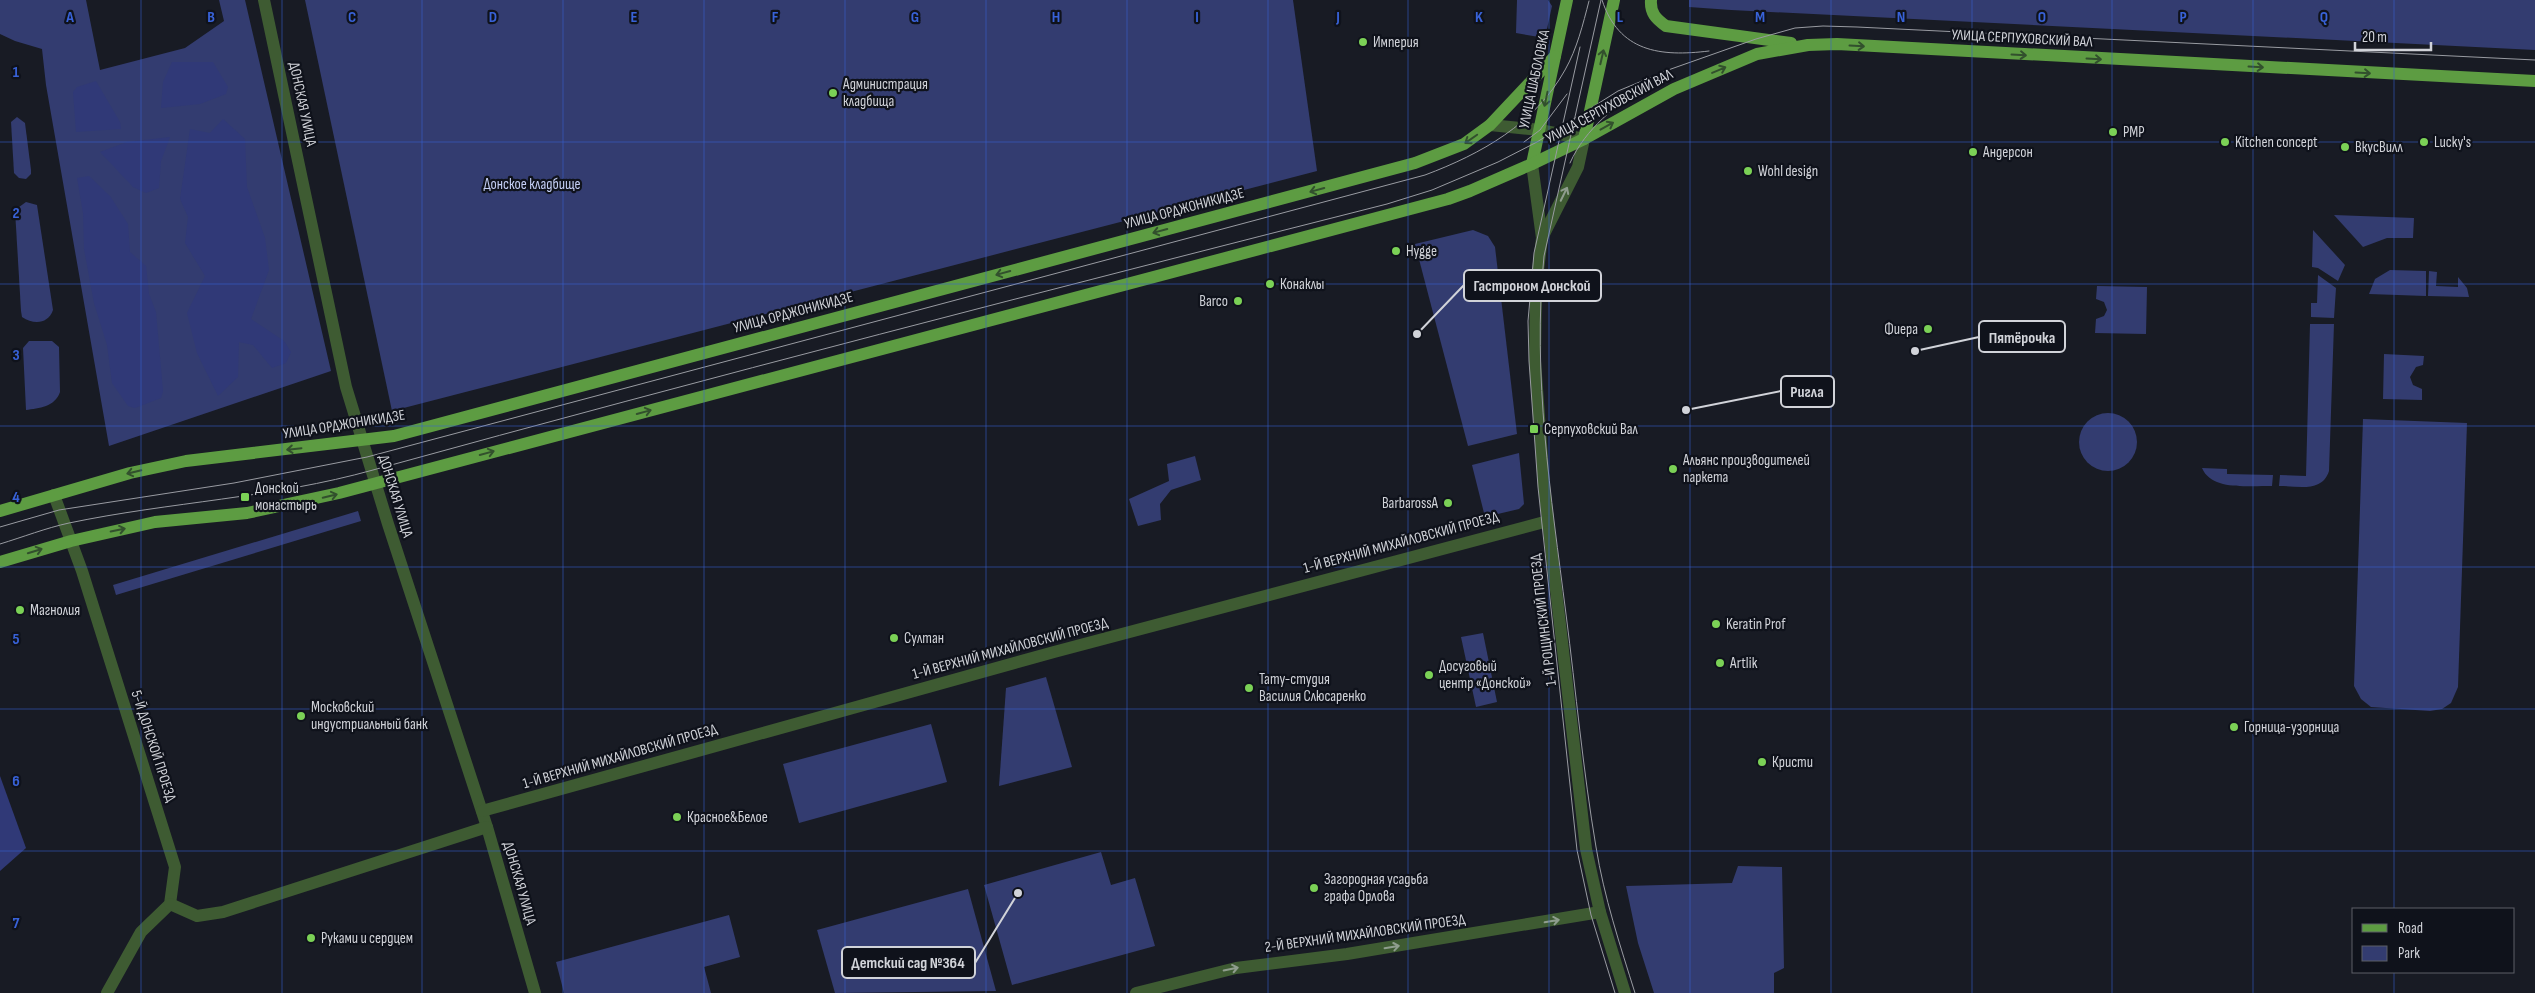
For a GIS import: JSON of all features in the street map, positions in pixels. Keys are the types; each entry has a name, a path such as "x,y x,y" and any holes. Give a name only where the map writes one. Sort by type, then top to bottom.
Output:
{"main road":[{"name":"УЛИЦА ШАБОЛОВКА","path":"1532,164 1567,0"},
{"path":"1584,139 1614,0"},
{"path":"1651,0 1651,8 1656,18 1666,26 1808,45"},
{"name":"УЛИЦА СЕРПУХОВСКИЙ ВАЛ","path":"1532,164 1584,139 1674,89 1758,54 1808,45 1838,44 2535,81"},
{"name":"УЛИЦА ОРДЖОНИКИДЗЕ","path":"0,511 130,473 186,461 362,441 404,433 1415,163 1464,144 1490,125 1556,56"},
{"path":"0,562 71,541 155,522 248,513 294,504 375,483 1344,228 1470,191 1532,164"}],"street":[{"name":"ДОНСКАЯ УЛИЦА","path":"264,0 346,387 375,483 488,827 535,993"},
{"path":"1490,125 1540,130 1584,139"},
{"name":"1-Й РОЩИНСКИЙ ПРОЕЗД","path":"1542,238 1578,167 1584,139"},
{"name":"1-Й РОЩИНСКИЙ ПРОЕЗД","path":"1532,164 1542,238 1534,321 1535,361 1548,521 1586,849 1600,912 1625,993"},
{"name":"5-Й ДОНСКОЙ ПРОЕЗД","path":"54,495 71,541 175,866 170,904"},
{"name":"1-Й ВЕРХНИЙ МИХАЙЛОВСКИЙ ПРОЕЗД","path":"482,811 1072,647 1548,521"},
{"path":"107,993 141,932 170,904 197,916 223,912 488,827"},
{"name":"2-Й ВЕРХНИЙ МИХАЙЛОВСКИЙ ПРОЕЗД","path":"1136,993 1236,968 1347,954 1600,912"}],"green space":[{"path":"0,0 86,0 100,70 185,48 224,21 219,0 245,0 331,371 109,446 46,85 42,49 15,41 0,34"},
{"name":"Донское кладбище","path":"305,0 1293,0 1317,171 392,411"},
{"path":"1517,0 1548,0 1552,6 1545,38 1516,33"},
{"path":"1689,0 2535,0 2535,50 1731,10 1689,7"},
{"path":"17,117 25,123 31,170 31,174 26,179 19,178 14,173 11,122"},
{"path":"26,202 37,205 53,310 48,318 40,322 27,320 22,317 21,311 15,210"},
{"path":"2334,215 2414,218 2413,238 2387,238 2363,247"},
{"path":"1473,230 1488,236 1495,247 1517,434 1468,446 1415,244"},
{"path":"2313,230 2345,265 2338,281 2318,268 2312,267"},
{"path":"2390,270 2426,271 2426,296 2369,294 2375,279"},
{"path":"2429,271 2437,272 2436,286 2458,287 2458,277 2467,288 2469,297 2428,296"},
{"path":"2318,275 2336,288 2334,318 2311,317 2311,303 2317,303"},
{"path":"2097,286 2147,287 2146,334 2095,333 2096,319 2104,316 2107,310 2104,302 2096,299"},
{"path":"2310,324 2334,324 2329,471 2321,483 2315,485 2308,487 2279,486 2280,475 2306,476"},
{"path":"29,341 52,341 59,347 60,392 58,397 50,404 26,410 23,348"},
{"path":"2384,354 2424,356 2423,365 2416,367 2410,377 2413,385 2422,389 2422,400 2383,399"},
{"path":"2102,413 2114,413 2129,421 2137,436 2137,448 2129,463 2114,471 2102,471 2087,463 2079,448 2079,436 2087,421"},
{"path":"2363,419 2467,423 2458,687 2451,703 2442,709 2430,711 2371,707 2361,699 2354,686"},
{"path":"1519,453 1524,504 1519,509 1485,517 1472,465"},
{"path":"1195,456 1201,480 1171,490 1160,504 1161,520 1138,526 1129,499 1169,481 1167,464"},
{"path":"2202,468 2227,469 2227,474 2273,475 2272,486 2233,486 2223,484 2207,476"},
{"path":"358,511 361,521 116,595 113,585"},
{"path":"1483,633 1497,702 1476,707 1461,637"},
{"path":"1046,677 1072,767 999,786 1006,688"},
{"path":"931,724 947,782 799,823 783,764"},
{"path":"1101,852 1111,885 1135,878 1155,946 1012,985 984,885"},
{"path":"1738,866 1782,867 1784,968 1774,973 1774,993 1654,993 1638,943 1626,886 1732,883"},
{"path":"968,889 996,991 835,993 817,930"},
{"path":"729,915 740,957 704,967 711,993 564,993 556,962"}],"shaded area":[{"path":"172,62 213,62 228,87 226,94 200,104 161,108 163,82"},
{"path":"96,81 120,122 121,129 76,132 73,92 77,87"},
{"path":"223,119 245,139 247,187 265,238 269,270 251,319 284,341 291,352 286,363 272,368 253,345 239,342 238,377 218,396 197,353 187,313 205,276 185,243 188,217 180,199 190,129 210,133"},
{"path":"170,137 161,161 159,188 146,193 133,187 100,152 127,142"},
{"path":"89,176 110,196 128,224 130,252 146,266 149,294 156,312 163,391 161,398 135,408 128,406 112,383 107,345 94,303 84,249 83,213 77,178"},
{"path":"0,776 26,848 0,871"}],"tram line":[{"path":"1601,0 1544,256 1540,346 1549,480 1591,818 1599,866 1608,903 1635,993"},
{"path":"1602,0 1609,17 1619,31 1630,41 1658,51 1674,53 1709,51"},
{"path":"0,527 59,510 234,483 367,457 1425,175 1486,147 1505,135 1538,106 1553,89 1573,54 1589,1"},
{"path":"0,544 69,523 259,494 373,470 879,334 1387,204 1432,190 1498,162 1537,142 1618,91 1671,69 1756,39 1795,28 1823,26 1857,27 2535,60"},
{"path":"1580,47 1534,253 1528,321 1529,361 1538,487 1577,850 1591,915 1615,993"},
{"path":"1570,163 1593,128 1613,109 1646,83"},
{"path":"1524,142 1540,130 1567,94"}],"place":[{"name":"Империя","path":"1363,42"},
{"name":"Администрация кладбища","path":"833,93"},
{"name":"PMP","path":"2113,132"},
{"name":"Kitchen concept","path":"2225,142"},
{"name":"Lucky's","path":"2424,142"},
{"name":"ВкусВилл","path":"2345,147"},
{"name":"Андерсон","path":"1973,152"},
{"name":"Wohl design","path":"1748,171"},
{"name":"Hygge","path":"1396,251"},
{"name":"Конаклы","path":"1270,284"},
{"name":"Barco","path":"1238,301"},
{"name":"Фиера","path":"1928,329"},
{"name":"Гастроном Донской","path":"1417,334"},
{"name":"Пятёрочка","path":"1915,351"},
{"name":"Ригла","path":"1686,410"},
{"name":"Серпуховский Вал","path":"1534,429"},
{"name":"Альянс производителей паркета","path":"1673,469"},
{"name":"Донской монастырь","path":"245,497"},
{"name":"BarbarossA","path":"1448,503"},
{"name":"Магнолия","path":"20,610"},
{"name":"Keratin Prof","path":"1716,624"},
{"name":"Султан","path":"894,638"},
{"name":"Artlik","path":"1720,663"},
{"name":"Досуговый центр «Донской»","path":"1429,675"},
{"name":"Тату-студия Василия Слюсаренко","path":"1249,688"},
{"name":"Московский индустриальный банк","path":"301,716"},
{"name":"Горница-узорница","path":"2234,727"},
{"name":"Кристи","path":"1762,762"},
{"name":"Красное&Белое","path":"677,817"},
{"name":"Загородная усадьба графа Орлова","path":"1314,888"},
{"name":"Детский сад №364","path":"1018,893"},
{"name":"Руками и сердцем","path":"311,938"}]}
